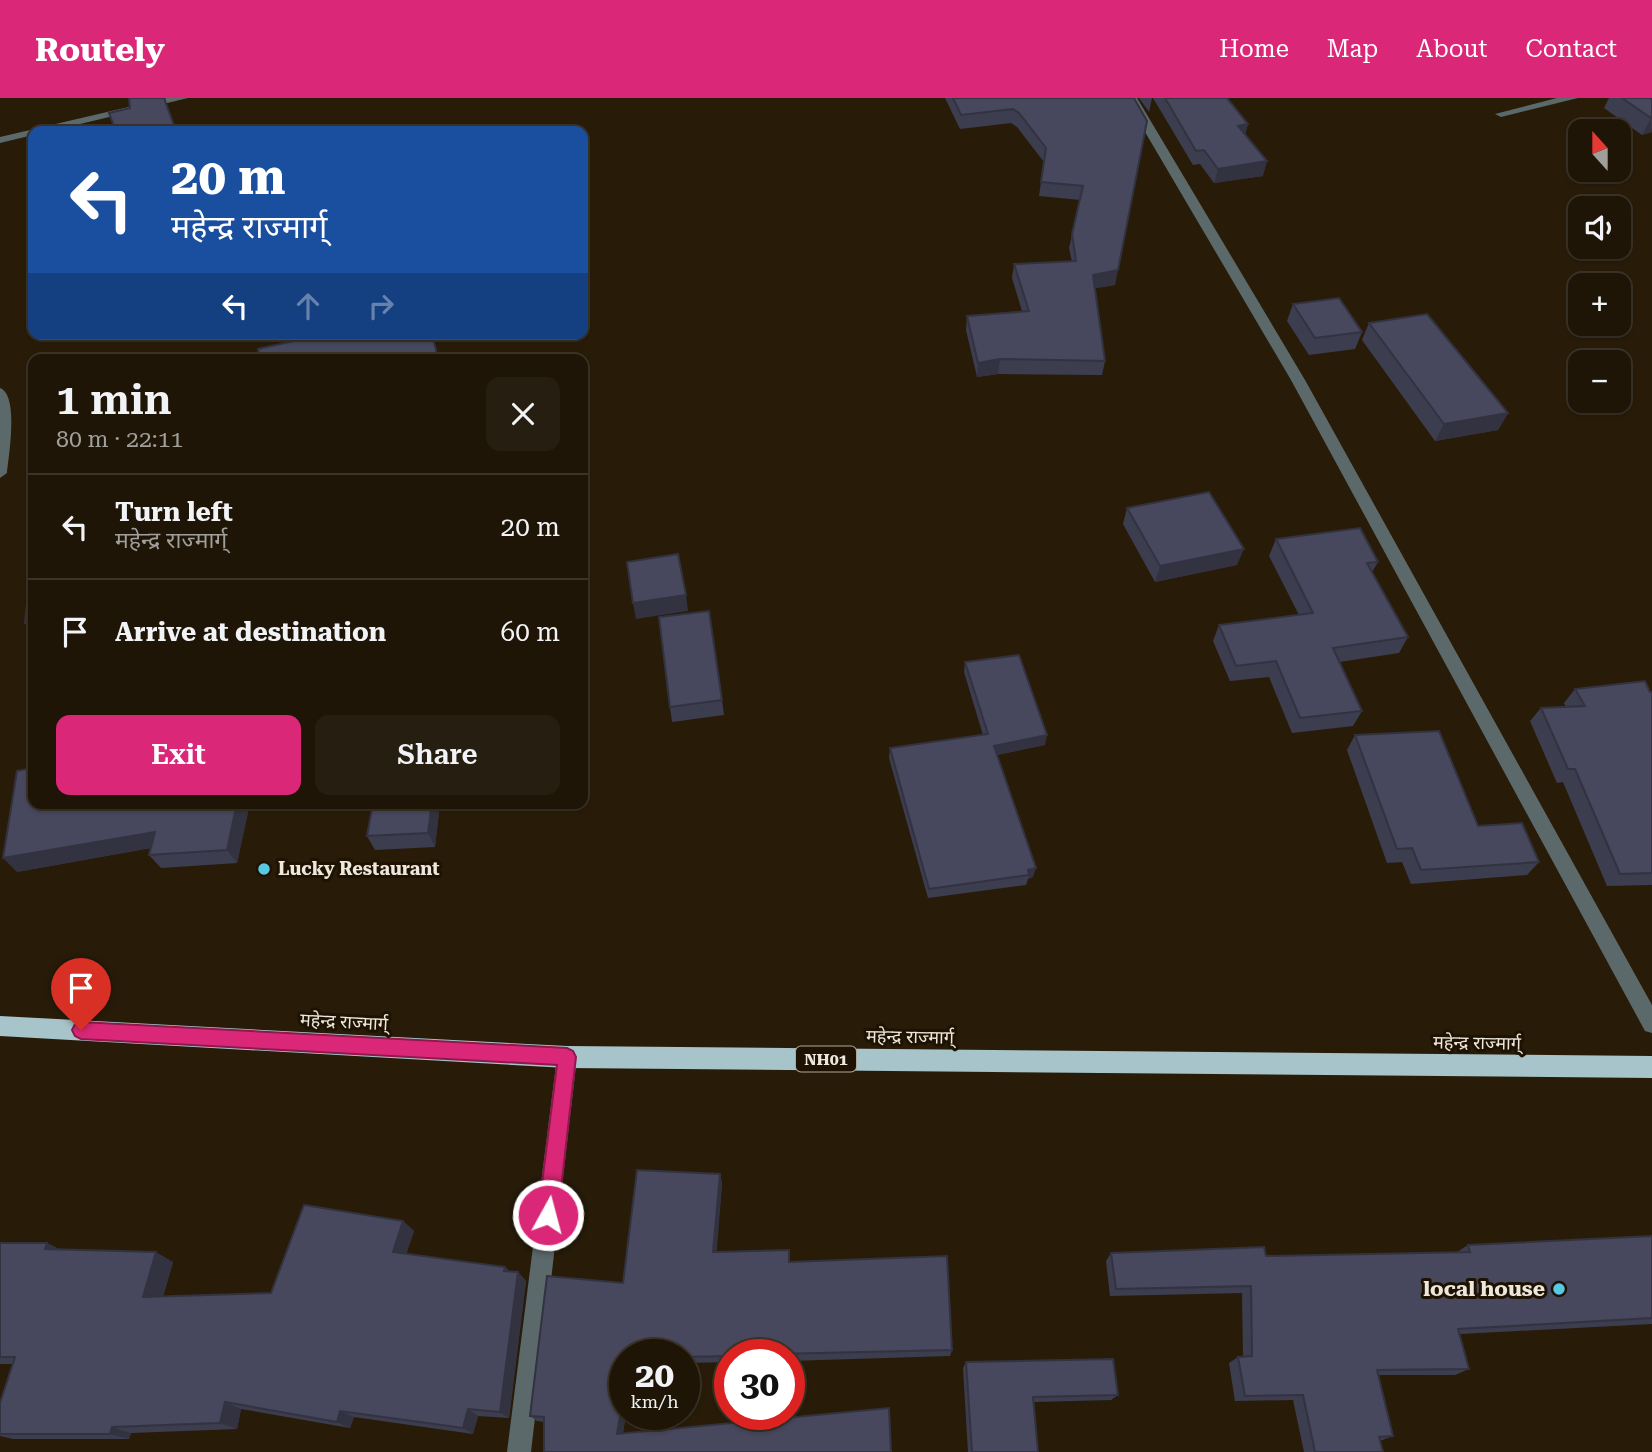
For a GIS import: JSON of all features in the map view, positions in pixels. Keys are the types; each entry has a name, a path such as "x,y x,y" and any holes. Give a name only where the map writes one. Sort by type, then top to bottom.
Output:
{"highway":[{"name":"महेन्द्र राज्मार्ग्","path":"0,1026 567,1057 1652,1067"}],"street":[{"path":"61,126 182,98"},
{"path":"1131,98 1304,392 1652,1024"},
{"path":"1501,114 1572,98"},
{"path":"0,140 28,134"},
{"path":"0,393 5,410 0,473"},
{"path":"519,1452 567,1057"}],"building":[{"path":"129,98 164,98 174,126 114,126 109,113 130,108"},
{"path":"953,98 1134,98 1147,121 1118,270 1093,275 1105,361 1000,359 978,363 967,316 1029,311 1014,264 1076,261 1072,234 1083,186 1041,182 1046,148 1019,113 1013,109 961,115"},
{"path":"1165,98 1227,98 1248,124 1238,126 1267,161 1218,169 1204,150 1196,151"},
{"path":"1622,98 1652,98 1652,118 1651,118"},
{"path":"1339,298 1362,332 1315,338 1293,304"},
{"path":"1427,314 1508,413 1444,424 1369,323"},
{"path":"298,340 433,340 437,354 259,354 258,349"},
{"path":"1209,492 1244,549 1160,566 1127,508"},
{"path":"1360,528 1378,562 1367,563 1408,637 1333,648 1362,711 1300,718 1276,661 1236,666 1219,625 1313,613 1276,539"},
{"path":"678,554 686,595 633,603 627,562"},
{"path":"28,593 28,623 25,623"},
{"path":"709,611 722,700 670,707 659,617"},
{"path":"1019,655 1047,735 994,746 1036,868 1028,870 1029,875 929,889 890,748 988,734 965,662"},
{"path":"1645,681 1652,692 1652,873 1620,874 1575,769 1568,769 1541,708 1585,706 1575,689"},
{"path":"1439,731 1478,826 1522,823 1539,862 1421,870 1412,848 1397,849 1355,735"},
{"path":"28,769 28,809 236,809 227,850 149,855 155,832 3,858 17,771"},
{"path":"372,809 431,809 428,833 367,836"},
{"path":"637,1170 720,1174 713,1252 789,1250 789,1262 947,1256 952,1350 805,1353 805,1339 714,1339 714,1356 700,1357 700,1339 609,1339 609,1430 618,1430 617,1434 700,1430 700,1426 714,1425 714,1430 805,1430 805,1416 889,1408 891,1452 544,1452 544,1417 530,1416 547,1276 623,1283"},
{"path":"304,1205 403,1221 393,1252 505,1267 504,1271 518,1272 500,1412 468,1409 463,1428 340,1411 337,1422 225,1402 220,1423 112,1427 110,1434 0,1434 0,1403 15,1357 0,1357 0,1243 47,1243 45,1249 156,1252 143,1297 271,1293"},
{"path":"1652,1236 1652,1318 1458,1329 1469,1369 1377,1370 1393,1436 1379,1437 1383,1452 1315,1452 1303,1395 1245,1396 1238,1357 1252,1356 1251,1286 1116,1289 1111,1253 1264,1247 1266,1256 1470,1252 1468,1245"},
{"path":"1113,1359 1118,1395 1033,1397 1038,1452 972,1452 966,1362"}],"place":[{"name":"Lucky Restaurant","path":"264,869"},
{"name":"local house","path":"1559,1289"}],"route":[{"path":"81,1030 567,1057 548,1215"}]}
